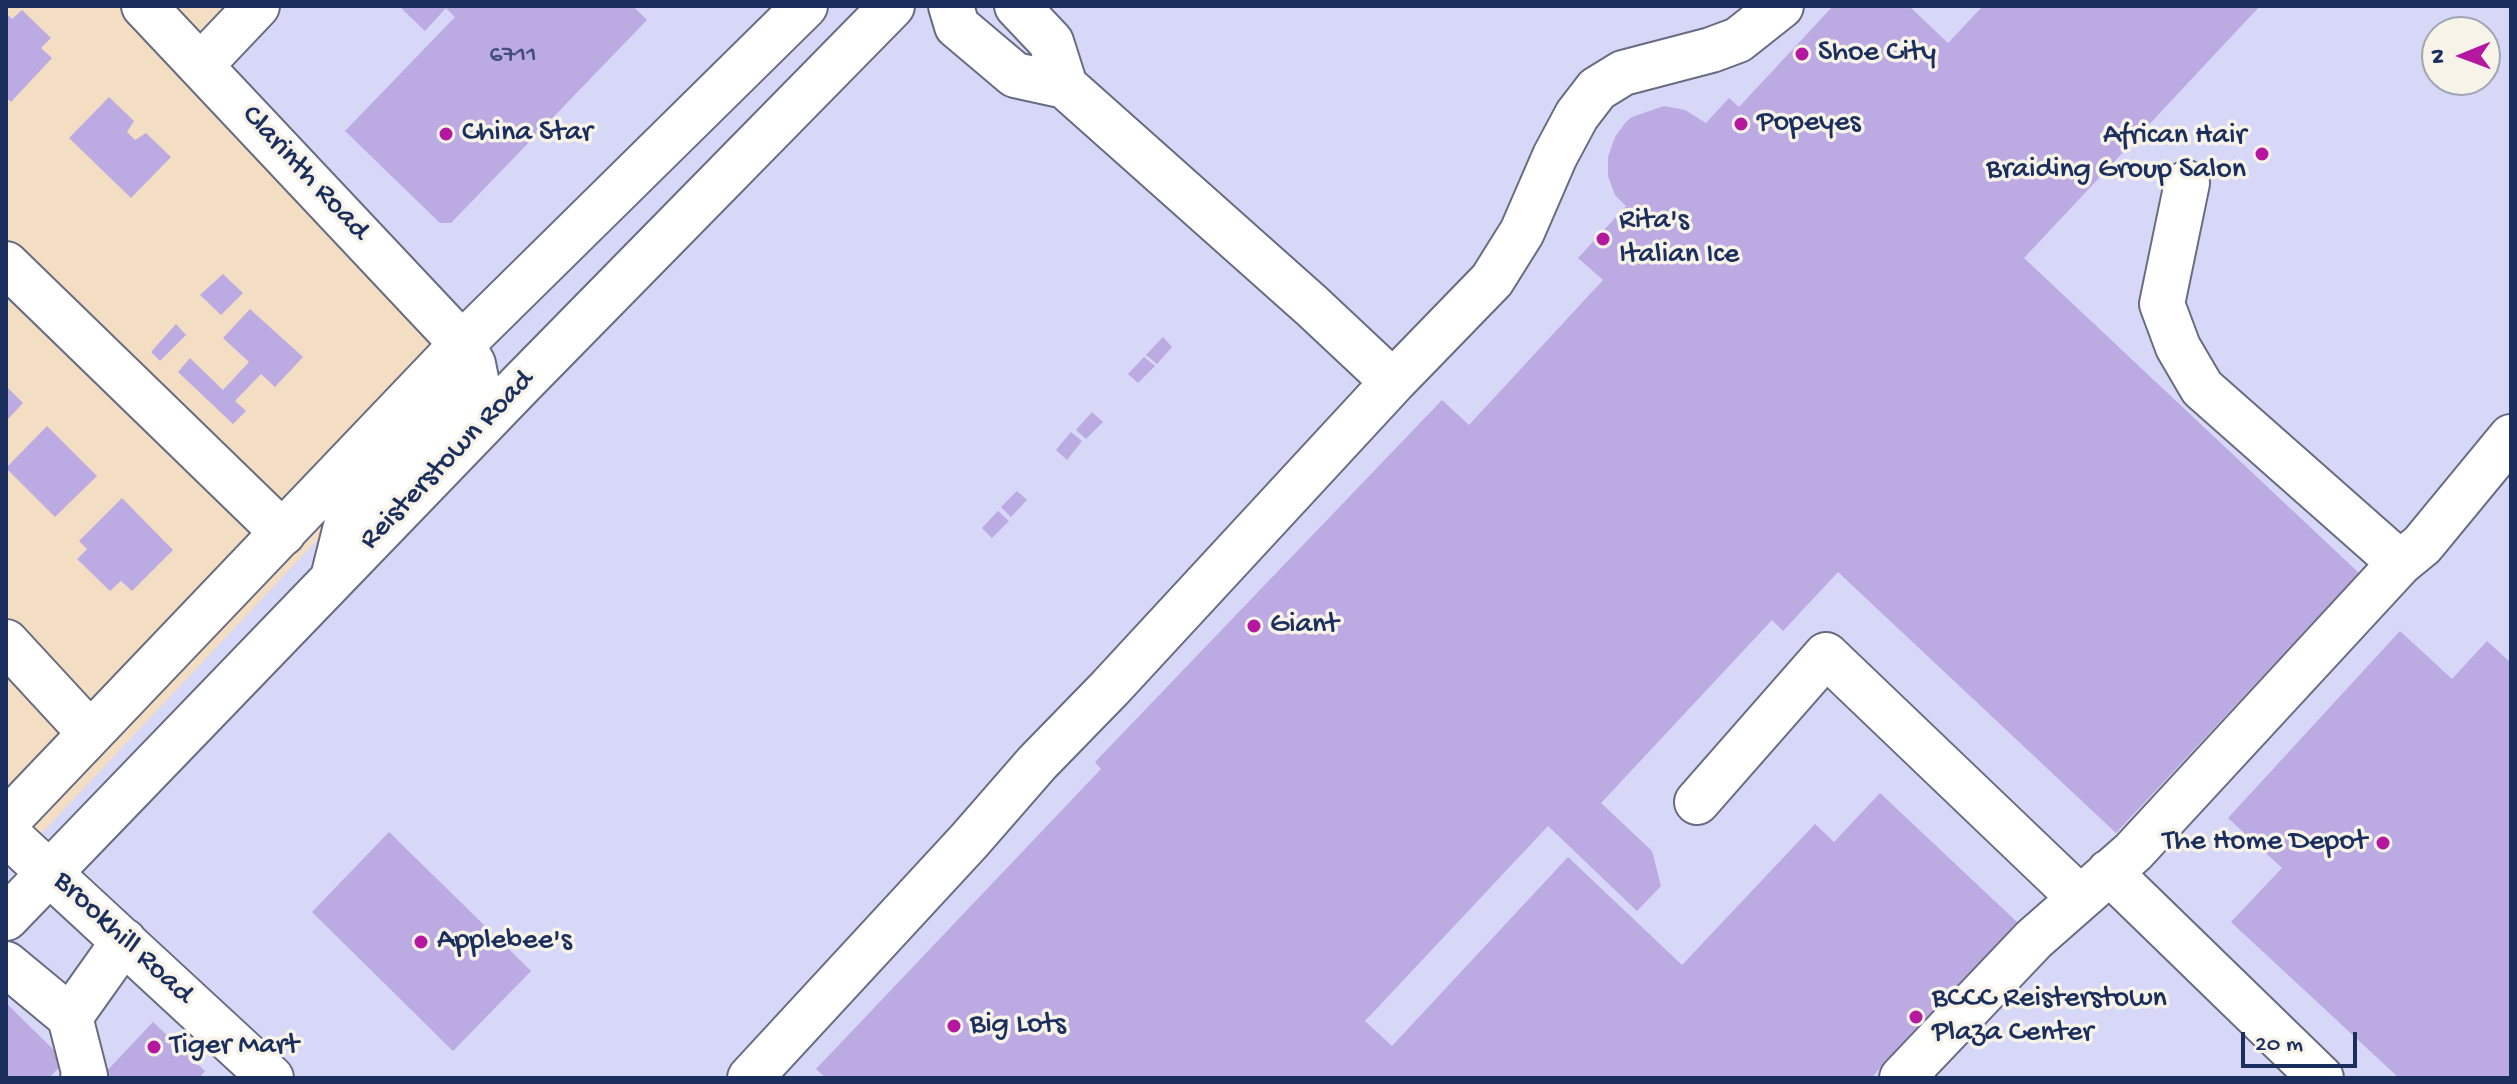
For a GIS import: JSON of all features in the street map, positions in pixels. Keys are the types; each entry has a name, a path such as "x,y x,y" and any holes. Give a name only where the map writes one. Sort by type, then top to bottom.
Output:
{"main road":[{"name":"Clarinth Road","path":"144,6 462,344"},
{"path":"201,65 257,6"},
{"path":"6,822 462,344 805,6"},
{"name":"Reisterstown Road","path":"6,918 892,6"},
{"path":"951,6 957,26 1015,75 1065,86 1393,382"},
{"path":"1017,6 1051,42 1065,86"},
{"path":"753,1077 1037,763 1492,280 1522,232 1555,156 1577,115 1597,89 1623,73 1738,40 1781,6"},
{"path":"2187,183 2162,304 2178,347 2202,388 2400,563"},
{"path":"6,264 283,533"},
{"path":"333,580 347,522 354,510 476,379 473,364 462,344"},
{"path":"1902,1078 2034,939 2133,852 2400,563 2422,545 2505,457"},
{"path":"6,642 90,733"},
{"path":"1697,802 1826,655 2321,1078"},
{"name":"Brookhill Road","path":"6,833 271,1078"},
{"path":"70,1017 124,941"},
{"path":"6,964 70,1017 83,1078"}],"shaded area":[{"path":"255,6 2511,6 2511,1078 6,1078 6,871 493,353 197,65"}],"building":[{"path":"399,6 633,6 647,20 451,223 440,223 345,131 455,17 446,8 425,31"},
{"path":"1833,6 1909,6 1948,43 1983,6 2260,6 2024,258 2359,573 2116,833 1838,572 1783,631 1772,620 1601,803 1652,851 1661,886 1637,911 1548,826 1365,1021 1392,1046 1568,857 1682,965 1815,824 1834,842 1880,793 2017,922 1871,1078 826,1078 816,1069 1101,769 1095,762 1442,400 1469,425 1603,280 1578,258 1626,206 1615,195 1608,176 1608,157 1615,137 1626,122 1664,106 1685,110 1706,123 1729,98 1739,107"},
{"path":"22,10 51,38 41,48 52,58 11,102 6,97 6,13 12,19"},
{"path":"109,97 134,121 127,132 135,140 146,133 171,157 131,198 69,138"},
{"path":"223,274 243,293 221,315 200,295"},
{"path":"250,309 303,357 275,387 261,374 235,401 246,411 233,424 178,372 190,358 223,390 249,362 223,338"},
{"path":"176,324 186,335 160,361 151,352"},
{"path":"1163,337 1172,347 1157,364 1146,355"},
{"path":"1144,357 1155,366 1138,383 1128,374"},
{"path":"6,386 23,403 6,421"},
{"path":"1092,412 1103,422 1086,439 1076,430"},
{"path":"47,426 97,476 55,517 6,468"},
{"path":"1071,432 1082,441 1067,460 1056,450"},
{"path":"1017,491 1027,500 1011,517 1001,507"},
{"path":"122,498 173,550 132,591 121,581 110,591 77,559 87,549 79,541"},
{"path":"998,511 1009,521 992,538 982,528"},
{"name":"The Home Depot","path":"2400,631 2452,679 2487,641 2511,663 2511,1078 2399,1078 2231,922 2282,868 2228,818"},
{"name":"Applebee's","path":"389,832 531,971 453,1051 312,912"},
{"path":"6,1003 65,1061 49,1078 6,1078"},
{"name":"Tiger Mart","path":"153,1022 205,1071 199,1078 100,1078"}],"place":[{"name":"Shoe City","path":"1802,54"},
{"name":"Popeyes","path":"1741,124"},
{"name":"China Star","path":"446,134"},
{"name":"African Hair Braiding Group Salon","path":"2262,154"},
{"name":"Rita's Italian Ice","path":"1603,239"},
{"name":"Giant","path":"1254,626"},
{"name":"The Home Depot","path":"2383,843"},
{"name":"Applebee's","path":"421,942"},
{"name":"BCCC Reisterstown Plaza Center","path":"1916,1017"},
{"name":"Big Lots","path":"954,1026"},
{"name":"Tiger Mart","path":"154,1047"}]}
